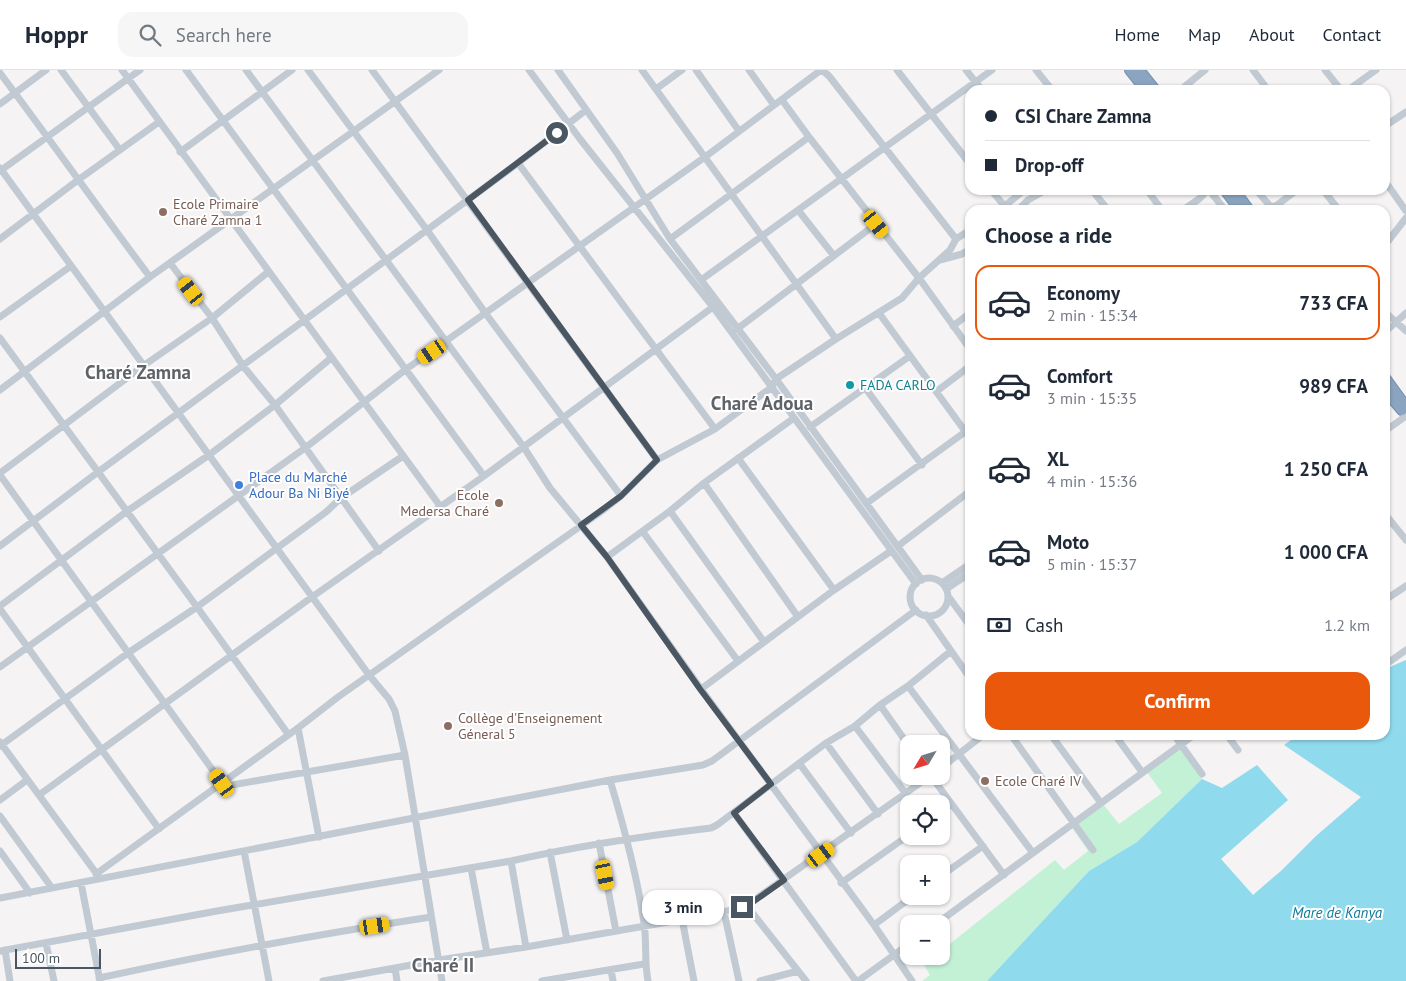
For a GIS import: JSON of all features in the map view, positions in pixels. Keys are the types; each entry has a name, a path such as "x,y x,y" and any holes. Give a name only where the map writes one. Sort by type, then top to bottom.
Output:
{"highway":[{"path":"1130,70 1142,85"},
{"path":"1139,70 1151,85"},
{"path":"1390,384 1405,401"},
{"path":"1390,396 1406,414"}],"street":[{"path":"0,104 46,70"},
{"path":"61,70 120,150"},
{"path":"122,70 440,506"},
{"path":"140,70 0,170 369,675 393,705 405,755 442,981"},
{"path":"186,70 484,476"},
{"path":"246,70 523,446 550,488 607,557 841,883 874,924 912,981"},
{"path":"180,152 292,70"},
{"path":"308,70 621,496"},
{"path":"372,70 657,460"},
{"path":"0,390 170,263 438,70"},
{"path":"529,70 580,139 635,206 713,307 891,551 919,582"},
{"path":"558,70 670,238 867,503 898,546 919,582"},
{"path":"642,70 836,339"},
{"path":"656,89 682,70"},
{"path":"696,70 739,131"},
{"path":"749,70 774,105"},
{"path":"0,667 305,448 405,370 446,343 528,282 646,200 821,70 829,76 956,239"},
{"path":"966,70 978,85"},
{"path":"972,85 992,70"},
{"path":"1036,70 1048,85"},
{"path":"1186,85 1205,70"},
{"path":"1252,70 1264,85"},
{"path":"1325,70 1337,85"},
{"path":"1355,85 1376,70"},
{"path":"901,71 930,114 965,158"},
{"path":"0,73 48,136 150,278"},
{"path":"701,280 884,146 965,90"},
{"path":"782,100 919,278 965,342"},
{"path":"0,546 518,163 586,110"},
{"path":"1390,123 1406,112"},
{"path":"0,239 159,122"},
{"path":"670,238 809,137"},
{"path":"518,163 715,430"},
{"path":"1390,188 1406,211"},
{"path":"1008,205 1019,195"},
{"path":"1023,205 1037,195"},
{"path":"1096,195 1104,205"},
{"path":"1190,205 1203,195"},
{"path":"1212,195 1220,205"},
{"path":"1260,195 1269,205"},
{"path":"1276,205 1290,195"},
{"path":"798,210 834,256"},
{"path":"1390,239 1406,218"},
{"path":"737,328 797,285 876,224"},
{"path":"98,877 159,829 288,734 621,496 657,460 715,430 772,387 776,379 902,298 919,278 950,250 956,239 965,233"},
{"path":"940,260 965,252"},
{"path":"170,263 212,318 243,366 275,405 379,550"},
{"path":"0,317 71,266"},
{"path":"268,272 212,318 143,366 0,474 90,602 222,783 228,786 405,755"},
{"path":"39,795 312,597 484,476 713,307"},
{"path":"879,313 965,431"},
{"path":"1390,328 1406,313"},
{"path":"954,326 965,317"},
{"path":"1390,317 1406,331"},
{"path":"0,338 126,512 197,606 288,734"},
{"path":"810,427 910,356"},
{"path":"159,829 0,607 126,512 209,455 275,405 331,358"},
{"path":"937,391 965,370"},
{"path":"866,389 922,465"},
{"path":"1390,427 1406,414"},
{"path":"607,557 643,532 704,483 794,418"},
{"path":"867,503 965,437"},
{"path":"98,877 1,744 197,606 326,512 341,498 404,456"},
{"path":"738,458 834,590"},
{"path":"704,483 798,617"},
{"path":"898,546 965,495"},
{"path":"670,511 764,642"},
{"path":"1390,520 1406,540"},
{"path":"643,532 738,661"},
{"path":"700,689 834,590 891,551"},
{"path":"945,590 965,569"},
{"path":"945,590 965,576"},
{"path":"945,590 947,604 943,610 933,615 926,615 916,610 912,603 911,595 919,582 932,578 945,590 965,619"},
{"path":"1390,597 1406,586"},
{"path":"0,898 81,883 98,877 319,837 610,780 704,765 916,610"},
{"path":"926,615 965,671"},
{"path":"1390,661 1406,650"},
{"path":"10,981 2,951 255,904 424,877 550,852 710,828 734,813 826,743 855,726 951,652"},
{"path":"908,686 1033,853"},
{"path":"880,706 901,735"},
{"path":"855,726 906,794"},
{"path":"298,728 319,837"},
{"path":"950,761 976,740"},
{"path":"1015,740 1093,850"},
{"path":"1055,740 1101,803"},
{"path":"1118,740 1142,772"},
{"path":"1177,740 1202,774"},
{"path":"948,915 1187,740"},
{"path":"1231,740 1238,750"},
{"path":"826,743 878,814"},
{"path":"799,763 851,833"},
{"path":"0,800 28,780"},
{"path":"610,780 628,840 644,925 644,964 648,981"},
{"path":"323,981 353,978 395,968 567,940 724,912 747,906 918,785"},
{"path":"937,785 1004,874"},
{"path":"734,813 857,981 900,950"},
{"path":"0,816 52,888"},
{"path":"841,883 900,841"},
{"path":"599,844 616,930"},
{"path":"950,870 983,846"},
{"path":"0,851 30,893"},
{"path":"244,851 269,981"},
{"path":"550,852 567,940"},
{"path":"511,861 526,947"},
{"path":"471,868 487,953"},
{"path":"81,883 100,979 178,961 431,917"},
{"path":"874,924 900,905"},
{"path":"747,906 806,981"},
{"path":"724,912 738,981"},
{"path":"682,919 694,981"},
{"path":"46,942 54,981"},
{"path":"542,981 574,978 644,964"},
{"path":"395,968 397,981"},
{"path":"610,970 612,981"},
{"path":"760,981 798,971"}],"green space":[{"path":"1180,748 1202,779 1137,842 1089,871 987,981 922,981 930,975 924,965 950,965 950,944 1055,860 1064,870 1088,851 1072,828 1103,804 1119,824 1162,793 1147,772"}],"water":[{"name":"Mare de Kanya","path":"1406,660 1406,981 987,981 1089,871 1137,842 1202,779 1222,788 1257,765 1288,800 1221,859 1253,895 1361,797 1284,745 1291,740 1390,740 1390,667"}],"place":[{"name":"Ecole Primaire Charé Zamna 1","path":"163,212"},
{"name":"FADA CARLO","path":"850,385"},
{"name":"Place du Marché Adour Ba Ni Biyé","path":"239,485"},
{"name":"Ecole Medersa Charé","path":"499,503"},
{"name":"Collège d'Enseignement Géneral 5","path":"448,726"},
{"name":"Ecole Charé IV","path":"985,781"}],"district":[{"name":"Charé Zamna","path":"138,372"},
{"name":"Charé Adoua","path":"762,403"},
{"name":"Charé II","path":"443,965"}],"route":[{"path":"557,133 468,200 657,460 621,496 581,525 607,557 700,689 740,740 771,784 734,813 784,880 747,906 742,907"}]}
